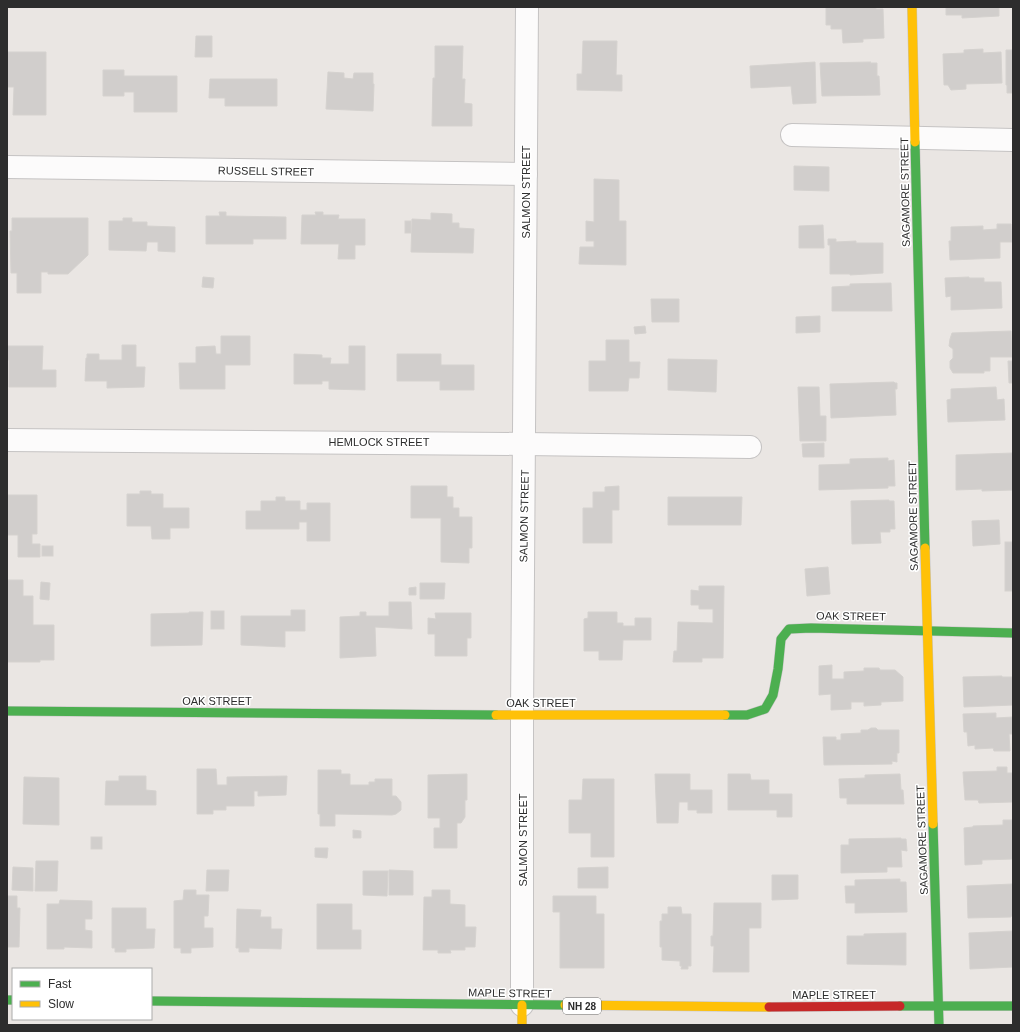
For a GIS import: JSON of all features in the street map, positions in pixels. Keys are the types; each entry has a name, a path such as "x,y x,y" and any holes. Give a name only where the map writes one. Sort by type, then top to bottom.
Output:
{"street":[{"name":"SALMON STREET","path":"522,1015 522,715 527,7"},
{"name":"SAGAMORE STREET","path":"912,7 927,631 939,1025"},
{"path":"792,135 1013,140"},
{"name":"RUSSELL STREET","path":"7,167 526,174"},
{"name":"HEMLOCK STREET","path":"7,440 750,447"},
{"name":"OAK STREET","path":"7,711 687,716 747,715 765,709 773,695 778,669 781,639 789,630 811,628 1013,633"},
{"name":"MAPLE STREET","path":"152,1001 522,1015 721,1007 1013,1006"}],"building":[{"path":"876,7 876,9 883,9 884,38 863,39 863,42 843,43 842,29 831,29 831,25 826,25 826,8"},
{"path":"946,7 999,7 999,16 962,18 962,15 946,15"},
{"path":"196,36 212,36 212,57 195,57"},
{"path":"583,41 617,41 616,75 622,75 622,91 577,90 577,74 582,74"},
{"path":"435,46 463,46 462,79 465,79 464,103 472,104 472,126 432,126"},
{"path":"983,49 983,53 1001,52 1002,83 966,84 966,89 951,90 948,85 944,85 943,54 964,53 964,50"},
{"path":"1006,50 1013,50 1013,93 1007,93"},
{"path":"7,52 46,52 46,115 13,115 14,87 7,87"},
{"path":"815,62 816,103 793,104 791,86 751,88 750,66"},
{"path":"871,62 870,63 877,63 877,76 879,76 880,95 822,96 820,63"},
{"path":"103,70 124,70 124,76 177,76 177,112 134,112 134,92 124,92 124,96 103,96"},
{"path":"328,72 344,73 344,78 353,79 354,73 373,73 373,111 326,109"},
{"path":"210,79 277,79 277,106 225,106 225,98 209,98"},
{"path":"794,166 829,167 829,191 794,190"},
{"path":"594,179 619,180 619,221 626,221 626,265 579,264 580,247 594,247 594,241 586,241 586,221 594,222"},
{"path":"219,212 226,212 226,216 286,217 286,239 253,239 253,244 206,244 206,216 220,216"},
{"path":"315,212 323,212 323,215 339,215 338,219 365,219 365,245 355,245 355,259 338,259 339,244 301,244 302,215 316,215"},
{"path":"431,213 452,214 452,223 459,223 459,228 474,229 473,253 411,252 412,219 431,220"},
{"path":"12,218 88,218 88,255 68,274 48,274 48,272 41,272 41,293 17,293 17,273 11,273 10,231 12,231"},
{"path":"123,218 132,218 132,222 147,222 147,226 175,227 175,252 158,251 158,242 147,242 146,251 109,250 109,221 123,221"},
{"path":"405,221 411,221 411,233 405,233"},
{"path":"997,224 1011,224 1012,242 1000,242 1000,258 950,260 949,241 951,241 951,227 983,226 983,230 997,229"},
{"path":"823,225 824,248 799,248 799,226"},
{"path":"828,239 836,239 836,242 856,241 856,243 883,243 883,273 850,275 830,274 830,245 828,245"},
{"path":"203,277 214,278 213,288 202,287"},
{"path":"945,278 984,278 984,282 1001,282 1002,308 951,310 951,296 946,297"},
{"path":"891,283 892,311 832,311 832,287 850,286 850,284"},
{"path":"651,299 679,299 679,322 652,322"},
{"path":"820,316 820,332 796,333 796,317"},
{"path":"645,326 646,333 635,334 634,327"},
{"path":"1011,331 1012,357 990,357 990,371 984,371 984,373 953,373 950,368 950,361 953,358 953,349 949,346 952,333"},
{"path":"221,336 250,336 250,365 225,365 225,389 180,389 179,363 196,363 196,347 215,346 216,354 221,354"},
{"path":"606,340 629,340 629,362 640,362 639,378 629,378 628,391 589,391 589,361 606,361"},
{"path":"122,345 136,345 136,367 145,367 144,387 107,388 107,381 85,381 87,354 99,354 99,360 122,360"},
{"path":"7,346 43,346 42,370 56,370 56,387 9,387 9,360 7,360"},
{"path":"349,346 365,346 365,390 329,389 329,381 322,381 322,384 294,384 294,354 322,355 322,358 331,358 330,364 349,364"},
{"path":"397,354 441,354 441,365 474,365 474,390 440,390 440,381 397,381"},
{"path":"668,359 717,360 716,392 668,390"},
{"path":"1008,361 1013,361 1013,383 1009,383"},
{"path":"897,383 897,389 895,389 896,415 831,418 830,384"},
{"path":"798,387 819,387 820,416 826,416 826,441 800,441"},
{"path":"996,387 997,400 1004,399 1005,420 948,422 947,400 951,399 951,389"},
{"path":"824,443 824,457 803,457 802,444"},
{"path":"1013,453 1013,490 956,490 956,455"},
{"path":"888,458 888,461 894,460 895,486 888,486 888,488 819,490 819,465 850,464 850,459"},
{"path":"411,486 447,486 447,497 453,497 453,508 459,508 459,517 472,517 472,548 469,548 469,563 441,562 441,518 411,518"},
{"path":"619,486 619,510 612,510 612,543 583,543 583,508 593,508 593,492 605,492 605,487"},
{"path":"140,491 151,491 151,494 163,494 163,508 189,508 189,528 170,528 170,539 152,539 151,526 127,526 127,494 140,494"},
{"path":"8,495 37,495 37,534 32,534 32,544 40,544 40,557 18,557 18,535 7,535"},
{"path":"276,497 285,497 285,501 300,501 300,510 307,510 307,503 330,503 330,541 307,541 307,522 299,522 299,529 246,529 246,511 261,511 261,501 276,501"},
{"path":"668,497 742,497 741,525 668,525"},
{"path":"851,501 894,501 895,529 890,529 890,532 880,532 881,543 852,544"},
{"path":"999,520 1000,544 973,546 972,521"},
{"path":"1005,542 1013,542 1013,591 1005,591"},
{"path":"42,546 53,546 53,556 42,556"},
{"path":"828,567 830,594 807,596 805,569"},
{"path":"7,580 23,580 23,596 33,596 33,625 54,625 54,660 40,660 40,662 7,662"},
{"path":"41,582 50,583 49,600 40,599"},
{"path":"420,583 445,583 444,599 420,599"},
{"path":"699,586 724,586 723,658 702,658 702,662 673,662 674,651 677,651 678,622 713,623 713,609 699,609 699,605 691,605 691,590 699,591"},
{"path":"416,587 416,595 409,595 409,588"},
{"path":"389,602 411,602 412,629 375,627 376,656 340,658 340,617 360,616 360,612 366,612 366,616 389,616"},
{"path":"291,610 305,610 305,631 285,631 285,647 241,645 241,616 291,616"},
{"path":"211,611 224,611 224,629 211,629"},
{"path":"203,612 202,645 151,646 151,614"},
{"path":"588,612 617,612 617,623 623,623 623,626 635,626 635,618 651,618 651,640 623,640 622,660 599,660 599,651 584,651 584,619 588,618"},
{"path":"435,613 471,613 471,638 467,638 467,656 435,656 435,634 428,634 428,618 436,619"},
{"path":"832,665 832,679 844,679 844,672 864,671 864,668 895,670 903,677 903,701 881,702 881,705 864,706 864,702 851,702 851,709 831,710 831,694 819,695 819,666"},
{"path":"963,677 1013,677 1013,705 964,707"},
{"path":"996,713 996,718 1013,717 1013,734 1009,734 1010,751 994,751 993,748 975,749 975,745 968,746 967,732 964,732 963,714"},
{"path":"871,728 876,728 878,730 899,730 899,753 897,753 897,762 892,761 892,764 824,765 823,737 836,737 836,740 841,740 841,734 861,733 861,730 868,730"},
{"path":"997,767 1007,767 1007,773 1013,773 1012,802 979,803 978,800 965,800 963,772 997,771"},
{"path":"197,769 216,769 217,785 227,785 227,777 287,776 286,795 258,796 258,791 254,791 254,806 226,806 226,810 213,810 213,814 197,814"},
{"path":"318,770 341,770 341,774 350,774 350,785 369,785 369,782 375,782 375,779 392,779 392,796 396,796 401,802 401,810 392,815 335,814 335,826 320,826 320,814 318,814"},
{"path":"467,774 467,800 465,800 465,817 461,823 457,823 457,848 434,848 434,828 440,828 440,818 428,818 428,775"},
{"path":"655,774 690,774 690,790 712,790 712,813 697,813 697,810 688,810 688,802 679,802 678,823 657,823"},
{"path":"728,774 750,774 751,780 769,780 769,794 792,794 792,817 777,817 777,810 728,810"},
{"path":"900,774 904,804 847,804 847,798 840,798 839,779 865,778 865,775"},
{"path":"119,776 146,776 146,790 156,791 156,805 105,805 106,781 119,781"},
{"path":"24,777 59,778 59,825 23,824"},
{"path":"583,779 614,779 614,857 591,857 591,833 569,833 569,800 582,800"},
{"path":"1003,820 1013,820 1013,859 982,860 982,864 965,865 964,828 973,826 1003,825"},
{"path":"353,830 361,831 361,838 353,838"},
{"path":"91,837 102,837 102,849 91,849"},
{"path":"849,839 906,839 907,851 901,850 902,867 887,867 887,872 841,873 841,845 849,845"},
{"path":"315,848 328,848 327,858 315,857"},
{"path":"36,861 58,861 57,891 35,891"},
{"path":"13,867 33,868 33,891 12,890"},
{"path":"608,867 608,888 578,888 578,868"},
{"path":"207,870 229,870 228,891 206,891"},
{"path":"389,870 413,871 413,895 389,895"},
{"path":"363,871 388,871 387,896 363,895"},
{"path":"772,875 798,875 798,899 772,900"},
{"path":"900,879 900,882 906,882 907,912 855,913 855,903 846,903 845,886 855,886 855,880"},
{"path":"1013,884 1013,916 968,918 967,886"},
{"path":"184,890 196,890 196,895 209,895 208,916 204,916 204,928 213,928 213,947 191,948 191,953 181,953 181,948 174,948 174,901 183,900"},
{"path":"432,890 450,890 450,904 465,905 465,927 476,927 475,947 465,947 465,950 450,950 451,953 438,953 438,950 423,950 424,897 432,897"},
{"path":"7,896 17,896 17,908 20,908 19,947 7,947"},
{"path":"553,896 596,896 596,914 604,914 604,968 560,968 560,912 553,912"},
{"path":"60,900 92,901 92,919 85,919 85,930 92,931 92,948 64,947 64,949 47,949 47,904 59,904"},
{"path":"714,903 761,903 761,928 749,928 749,972 713,972 714,946 711,946 711,936 713,936"},
{"path":"317,904 352,904 352,930 361,930 361,949 317,949"},
{"path":"668,907 681,907 682,914 691,914 691,966 688,966 688,969 681,969 682,966 680,966 680,961 662,960 662,947 660,947 660,921 662,921 662,914 668,914"},
{"path":"112,908 146,908 146,929 155,929 154,948 126,949 126,952 115,952 115,948 112,948"},
{"path":"237,909 261,910 260,917 271,917 271,929 282,929 281,949 249,948 249,952 239,952 239,948 236,948"},
{"path":"1013,931 1013,967 970,969 969,933"},
{"path":"906,933 906,965 847,964 847,936"}],"traffic: fast":[{"path":"915,142 925,548"},
{"path":"725,715 747,715 765,709 773,695 778,669 781,639 789,629 811,628 1013,633"},
{"path":"7,711 496,715"},
{"path":"933,824 939,1025"},
{"path":"7,1000 12,1000"},
{"path":"152,1001 565,1005"},
{"path":"900,1006 1013,1006"}],"traffic: slow":[{"path":"912,7 915,142"},
{"path":"925,548 933,824"},
{"path":"496,715 725,715"},
{"path":"522,1005 522,1025"},
{"path":"565,1005 769,1007"}],"traffic: jam":[{"path":"769,1007 900,1006"}]}
